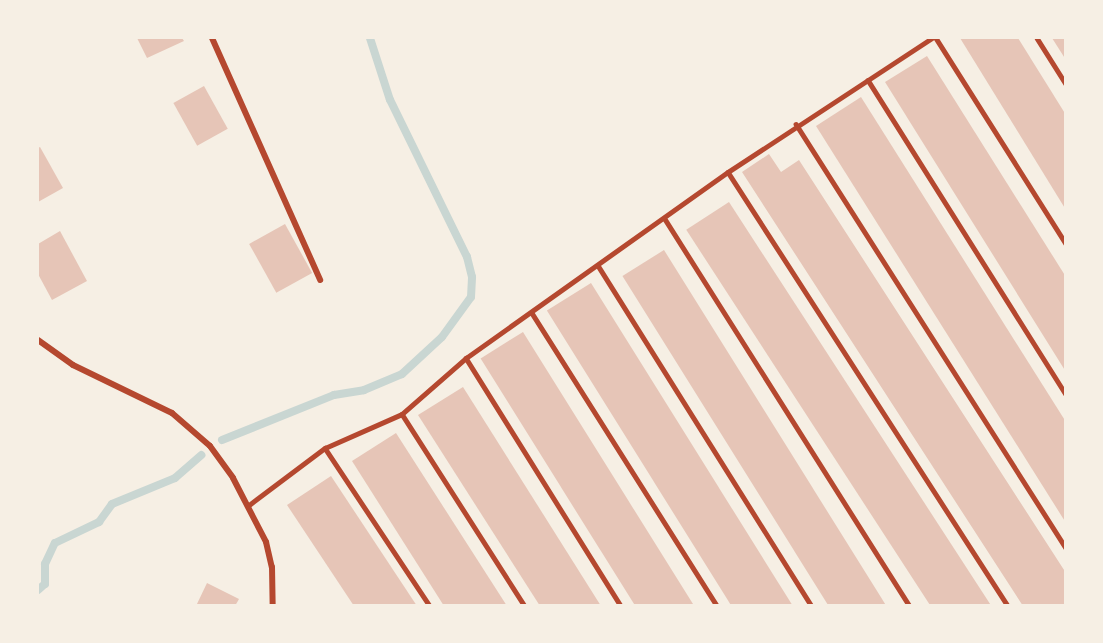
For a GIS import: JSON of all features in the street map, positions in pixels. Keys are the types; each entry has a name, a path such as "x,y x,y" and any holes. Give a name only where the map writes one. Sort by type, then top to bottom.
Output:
{"street":[{"path":"212,38 320,280"},
{"path":"38,340 73,365 172,413 210,446 249,505 272,567 273,606"}],"lane":[{"path":"249,505 325,448 402,414 466,358 599,267 728,172 796,124 934,38 1065,244"},
{"path":"1037,38 1065,84"},
{"path":"868,80 1065,394"},
{"path":"796,124 1065,548"},
{"path":"728,172 1008,606"},
{"path":"664,219 910,606"},
{"path":"599,267 812,606"},
{"path":"532,313 717,606"},
{"path":"466,358 621,606"},
{"path":"402,414 525,606"},
{"path":"325,448 430,606"}],"building":[{"path":"137,38 182,38 184,41 147,58"},
{"path":"960,38 1018,38 1066,115 1066,210"},
{"path":"1052,38 1066,38 1066,60"},
{"path":"927,56 1066,277 1066,372 885,82"},
{"path":"204,86 228,129 197,146 173,103"},
{"path":"861,97 1066,422 1066,523 816,126"},
{"path":"40,147 63,188 38,202 38,148"},
{"path":"769,154 781,172 799,160 1066,573 1066,606 1023,606 742,172"},
{"path":"729,202 990,605 931,606 686,230"},
{"path":"285,224 312,273 276,293 249,244"},
{"path":"60,231 87,281 52,300 38,274 38,244"},
{"path":"664,250 886,606 829,606 622,276"},
{"path":"591,283 793,606 732,606 547,311"},
{"path":"523,332 694,606 635,606 481,358"},
{"path":"463,387 601,606 540,606 418,415"},
{"path":"396,433 507,606 444,606 352,461"},
{"path":"331,476 417,606 354,606 287,505"},
{"path":"207,583 239,599 235,606 196,606"}],"waterway":[{"path":"222,440 334,395 364,390 402,374 442,337 471,297 472,277 467,257 390,100 370,38"},
{"path":"38,590 45,584 45,564 55,543 99,522 112,504 175,478 201,455"}]}
